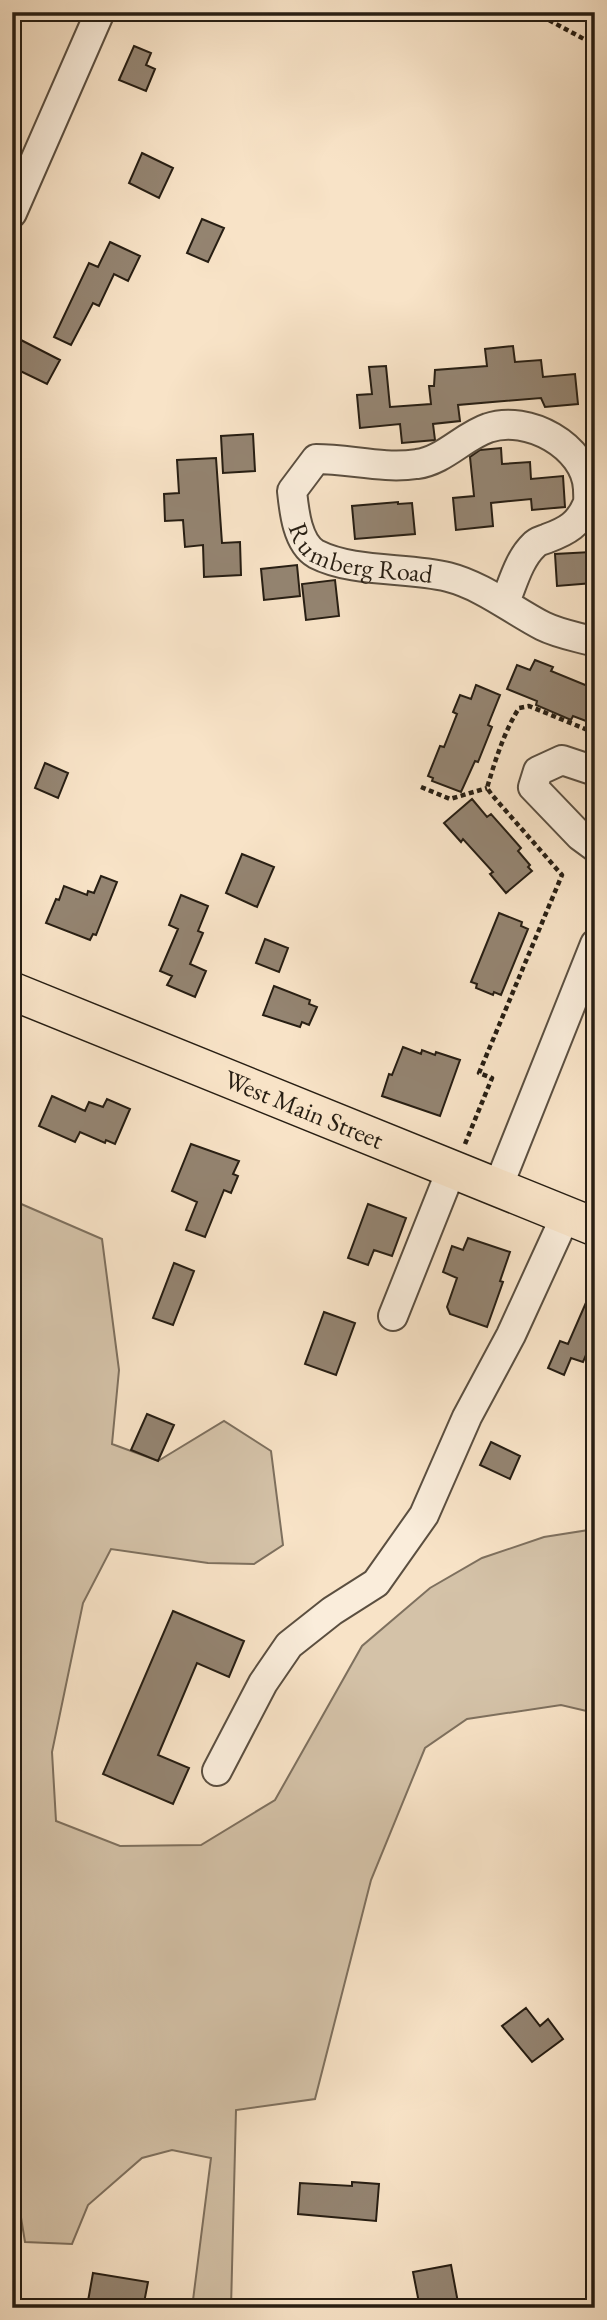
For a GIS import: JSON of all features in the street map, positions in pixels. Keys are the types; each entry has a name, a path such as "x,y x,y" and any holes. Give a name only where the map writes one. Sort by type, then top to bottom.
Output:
{"main road":[{"name":"West Main Street","path":"12,992 458,1156 498,1187 580,1221"}],"street":[{"path":"12,213 100,12"},
{"name":"Rumberg Road","path":"505,602 521,564 535,543 576,525 588,502 587,475 573,451 536,430 512,424 487,428 455,448 420,464 386,467 345,459 316,459 292,491 296,526 314,553 353,567 395,569 450,578 505,602 545,627 595,642"},
{"path":"595,771 562,760 538,771 533,787 580,836 595,847"},
{"path":"498,1187 595,944"},
{"path":"393,1316 458,1156"},
{"path":"217,1771 263,1683 289,1645 332,1611 376,1583 424,1516 467,1417 511,1335 580,1221"}],"path":[{"path":"534,12 595,45"},
{"path":"486,788 510,723 519,708 529,706 595,733"},
{"path":"421,787 450,799 486,788"},
{"path":"458,1156 492,1078 479,1073 562,875 486,788"}],"shaded area":[{"path":"12,1200 102,1239 119,1370 112,1444 158,1461 224,1421 271,1451 283,1545 254,1564 208,1563 111,1549 83,1603 52,1752 56,1821 120,1846 201,1845 275,1800 362,1646 430,1588 482,1558 544,1537 595,1529 595,1713 561,1705 467,1719 425,1748 371,1880 315,2099 236,2110 231,2308 192,2308 211,2158 172,2150 142,2158 88,2205 72,2244 25,2242 12,2163"}],"building":[{"path":"134,46 151,53 146,65 155,69 146,91 119,80"},
{"path":"142,153 173,168 159,198 129,183"},
{"path":"202,219 224,228 208,262 187,253"},
{"path":"110,242 140,256 128,281 114,274 99,306 93,303 71,345 54,337 89,263 98,267"},
{"path":"19,339 60,360 47,384 12,367 12,353"},
{"path":"513,346 515,362 541,360 543,377 575,374 578,404 545,407 541,398 458,405 460,421 433,424 435,440 402,443 400,424 360,428 357,395 372,394 369,367 386,366 390,407 431,404 429,386 434,386 435,370 487,366 485,349"},
{"path":"253,434 255,471 223,473 221,436"},
{"path":"501,448 502,464 530,462 531,479 563,476 565,507 532,510 531,499 491,503 493,526 456,530 453,498 474,496 470,457 480,450"},
{"path":"216,458 222,543 240,542 241,575 204,577 203,545 185,547 183,520 165,521 164,494 179,493 177,460"},
{"path":"412,503 415,534 355,539 352,506"},
{"path":"591,552 593,583 557,586 555,554"},
{"path":"297,565 300,596 264,600 261,569"},
{"path":"335,580 339,616 306,620 302,584"},
{"path":"535,660 553,667 551,671 595,689 595,721 573,716 571,720 536,705 537,701 507,689 517,665 530,670"},
{"path":"476,685 500,695 488,725 492,727 478,762 475,761 461,792 432,781 433,778 428,776 440,746 444,747 457,714 453,712 460,695 471,699"},
{"path":"45,763 68,773 58,798 35,788"},
{"path":"472,799 487,817 491,814 521,848 518,851 530,865 528,867 532,871 506,893 490,874 493,872 463,839 461,842 444,823"},
{"path":"242,854 274,867 257,907 226,893"},
{"path":"101,876 117,882 96,935 93,934 90,940 46,923 64,886 87,895 88,891 94,893"},
{"path":"181,895 208,906 198,931 203,933 190,964 206,971 195,997 167,985 172,976 160,971 178,929 169,925"},
{"path":"499,913 522,922 521,926 528,929 501,995 494,992 493,995 476,988 477,984 471,982"},
{"path":"265,939 288,948 279,972 256,963"},
{"path":"274,986 310,1000 309,1004 317,1007 309,1025 302,1022 300,1027 263,1015"},
{"path":"403,1047 421,1054 422,1050 435,1055 436,1052 460,1060 440,1116 382,1096 389,1074 392,1075"},
{"path":"52,1096 85,1111 89,1102 103,1107 107,1099 130,1109 115,1144 106,1140 105,1143 80,1132 75,1142 39,1126"},
{"path":"191,1144 239,1161 233,1174 238,1176 231,1193 224,1190 205,1237 186,1230 197,1202 172,1191"},
{"path":"368,1204 406,1218 392,1256 374,1250 368,1265 348,1258"},
{"path":"468,1238 510,1252 500,1281 503,1282 487,1327 450,1314 447,1307 457,1278 443,1272 452,1246 463,1250"},
{"path":"174,1263 194,1271 173,1325 153,1318"},
{"path":"595,1282 595,1334 583,1362 571,1358 564,1375 548,1368 560,1341 568,1344"},
{"path":"324,1312 355,1323 336,1375 305,1364"},
{"path":"147,1414 174,1425 158,1461 131,1450"},
{"path":"491,1442 520,1456 510,1479 480,1465"},
{"path":"173,1611 244,1641 229,1677 197,1663 158,1755 189,1768 173,1804 103,1774"},
{"path":"526,2008 540,2026 548,2019 563,2039 532,2062 502,2026"},
{"path":"352,2182 379,2184 376,2221 298,2214 300,2183 352,2186"},
{"path":"451,2265 459,2308 420,2308 413,2272"},
{"path":"93,2273 148,2282 143,2308 88,2301"}]}
